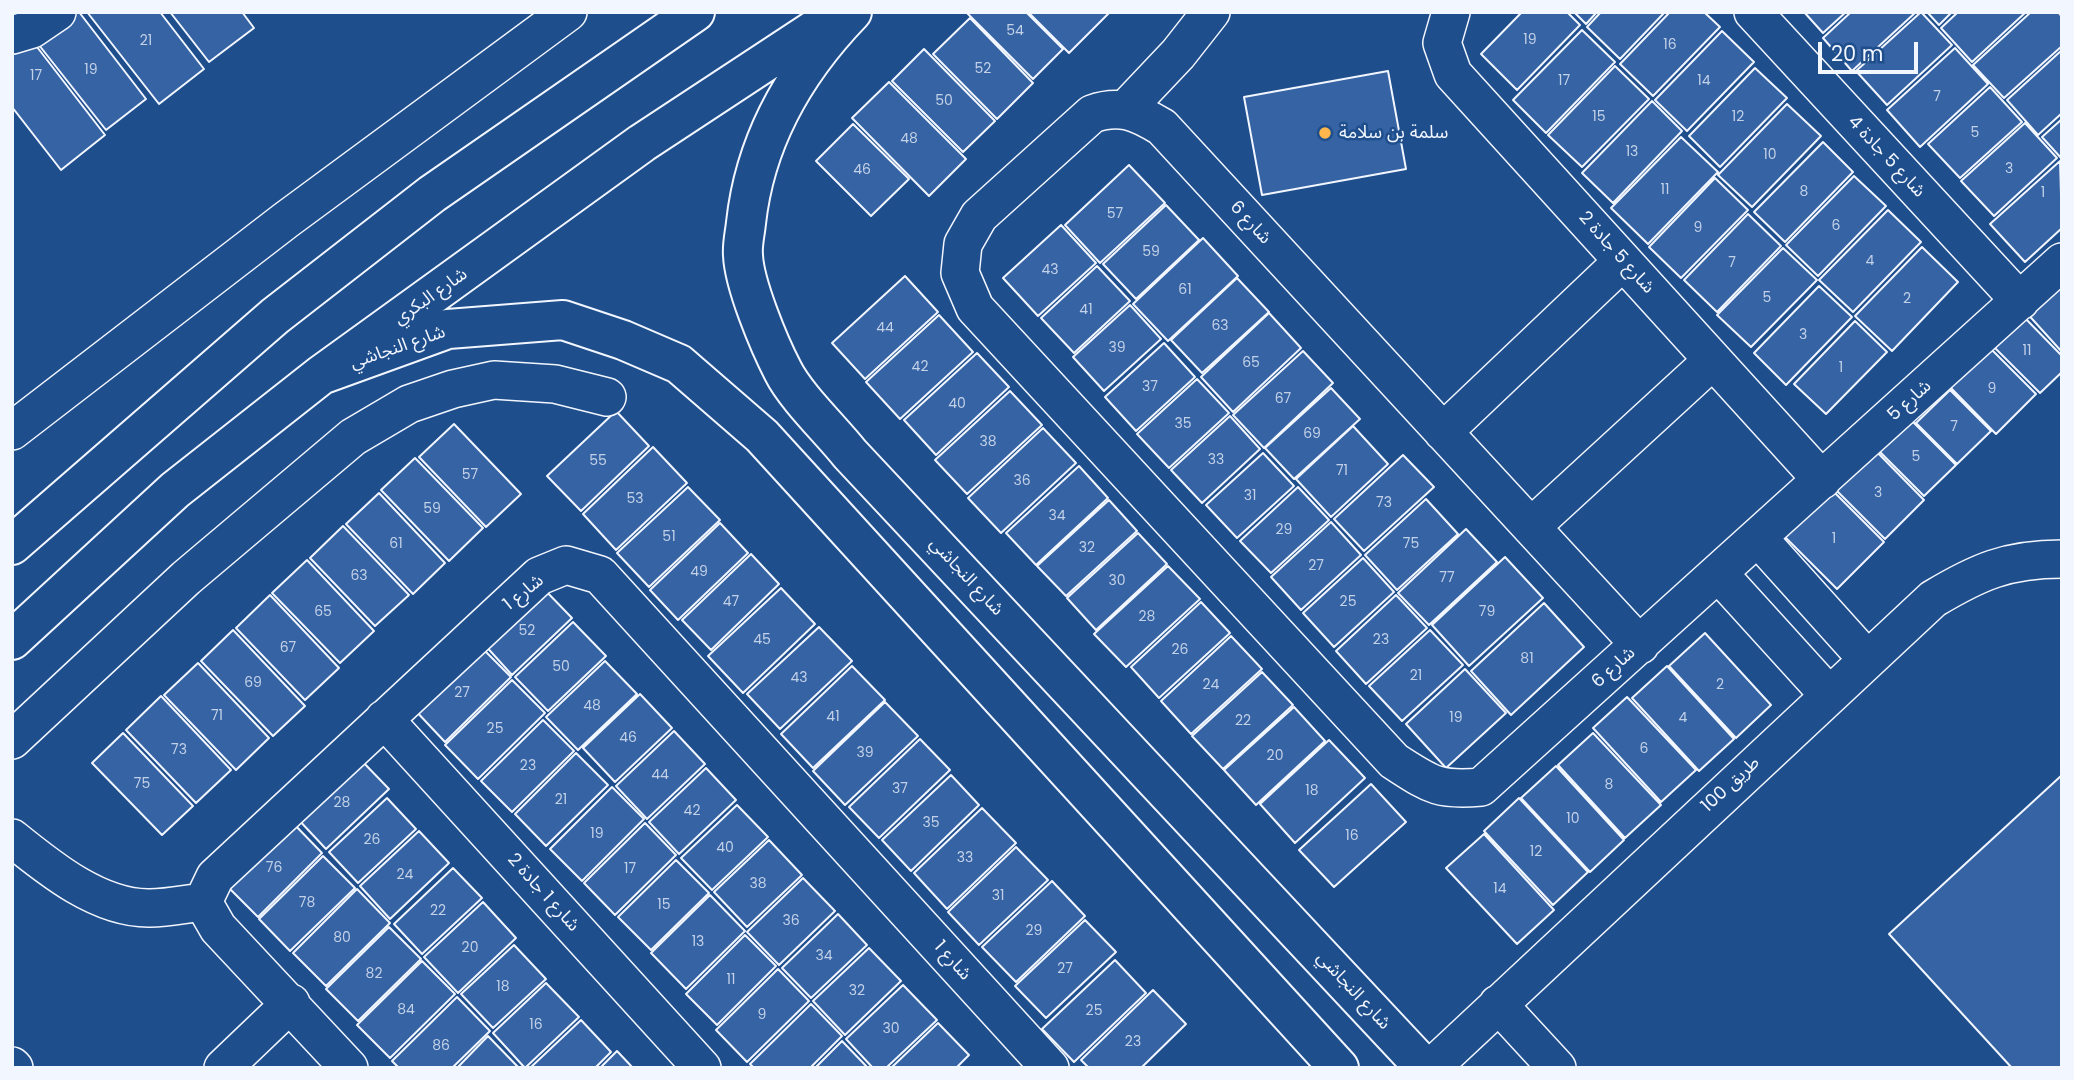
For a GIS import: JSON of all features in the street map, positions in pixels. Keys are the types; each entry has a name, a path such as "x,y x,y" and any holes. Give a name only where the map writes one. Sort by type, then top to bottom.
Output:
{"main road":[{"path":"12,545 286,307 432,194 695,12"},
{"name":"شارع البكري","path":"12,640 175,490 321,375 642,143 841,12"},
{"name":"شارع النجاشي","path":"852,12 822,43 788,92 766,141 749,199 743,256 758,312 783,373 842,444 1425,1068"},
{"name":"شارع النجاشي","path":"321,375 448,330 563,320 623,340 679,365 762,436 1339,1068"},
{"path":"1024,723 1022,704 1027,691 1043,683 1068,686"}],"street":[{"path":"12,35 32,29 57,12"},
{"path":"12,431 286,220 568,12"},
{"path":"1125,110 1178,54 1212,12"},
{"name":"شارع 5 جادة 2","path":"1451,12 1442,43 1453,74 1822,480"},
{"name":"شارع 5 جادة 4","path":"1753,12 2020,301"},
{"name":"شارع 6","path":"1111,107 1136,111 1162,127 1443,432 1640,645 1481,787 1449,790 1424,780 1394,761 975,308 960,273 963,244 979,216 1092,114 1111,107"},
{"path":"1443,432 1623,261"},
{"name":"شارع 5","path":"1640,645 2062,262"},
{"path":"1531,527 1713,360"},
{"path":"12,740 186,578 353,437 409,404 453,388 494,380 555,384 607,397"},
{"path":"1759,539 1866,658"},
{"name":"طريق 100","path":"1431,1068 1866,658 1933,599 1978,572 2025,559 2062,559"},
{"name":"شارع 1","path":"204,902 215,877 384,719 539,576 566,565 600,575 1049,1068"},
{"path":"1719,575 1828,694"},
{"name":"شارع 1 جادة 2","path":"384,719 702,1068"},
{"path":"12,838 39,860 83,888 114,901 148,908 204,902 218,928 349,1068"},
{"path":"223,1068 291,1003"},
{"path":"1498,1004 1557,1068"}],"building":[{"path":"71,12 79,12 146,99 106,130 35,40"},
{"path":"87,12 160,12 204,69 159,104"},
{"path":"170,12 242,12 254,28 209,62"},
{"path":"1026,12 1063,49 1033,79 967,13"},
{"path":"1028,12 1110,12 1069,53"},
{"path":"1522,12 1567,12 1580,25 1517,90 1481,54"},
{"path":"1574,12 1597,12 1586,24"},
{"path":"1601,12 1665,12 1620,59 1587,27"},
{"path":"1670,12 1704,12 1720,27 1653,96 1620,64"},
{"path":"1804,12 1846,12 1823,33"},
{"path":"1851,12 1916,12 1852,71 1823,38"},
{"path":"1921,12 1952,45 1887,105 1856,71"},
{"path":"1927,12 1952,12 1939,25"},
{"path":"1958,12 2026,12 1972,62 1941,28"},
{"path":"2031,12 2058,12 2062,17 2062,46 2004,98 1973,65"},
{"path":"970,18 1033,83 997,119 933,54"},
{"path":"1582,30 1615,62 1546,133 1513,100"},
{"path":"1722,31 1754,62 1687,131 1655,100"},
{"path":"27,34 105,135 61,170 12,107 12,46"},
{"path":"1955,48 1988,84 1920,147 1887,110"},
{"path":"924,49 995,121 963,152 892,81"},
{"path":"2062,50 2062,113 2038,135 2007,100"},
{"path":"1615,66 1649,99 1582,167 1548,135"},
{"path":"1755,68 1787,98 1720,167 1689,136"},
{"name":"سلمة بن سلامة","path":"1388,71 1406,169 1262,195 1244,97"},
{"path":"889,82 966,159 929,196 852,118"},
{"path":"1990,87 2022,122 1960,178 1928,144"},
{"path":"1652,101 1682,131 1613,203 1582,173"},
{"path":"1787,104 1821,136 1752,207 1718,175"},
{"path":"2062,119 2062,159 2042,137"},
{"path":"2025,123 2057,158 1994,216 1961,181"},
{"path":"853,124 909,179 871,216 816,161"},
{"path":"1681,137 1718,172 1648,244 1611,208"},
{"path":"1823,142 1853,172 1785,242 1754,212"},
{"path":"2060,161 2062,228 2025,262 1990,224"},
{"path":"1129,165 1165,203 1100,263 1065,225"},
{"path":"1854,176 1886,206 1818,276 1786,245"},
{"path":"1715,178 1748,210 1681,278 1649,247"},
{"path":"1166,205 1199,240 1136,299 1103,264"},
{"path":"1888,210 1921,242 1853,312 1819,280"},
{"path":"1748,214 1781,246 1717,312 1684,280"},
{"path":"1061,225 1096,263 1038,316 1003,278"},
{"path":"1203,238 1238,276 1168,341 1133,304"},
{"path":"1922,247 1958,282 1892,351 1855,316"},
{"path":"1783,248 1817,280 1751,347 1717,315"},
{"path":"1097,266 1130,301 1074,353 1041,318"},
{"path":"905,276 938,312 865,379 832,343"},
{"path":"2062,276 2062,352 2024,310"},
{"path":"1237,278 1269,312 1202,373 1171,340"},
{"path":"1819,286 1852,317 1786,385 1754,353"},
{"path":"1130,305 1161,339 1104,391 1073,357"},
{"path":"1269,313 1301,348 1233,412 1201,377"},
{"path":"939,315 973,352 900,419 866,382"},
{"path":"2022,315 2062,356 2062,372 2040,393 1992,345"},
{"path":"1855,321 1887,352 1826,414 1794,384"},
{"path":"1164,343 1195,377 1136,431 1105,397"},
{"path":"1988,346 2036,394 1996,434 1948,385"},
{"path":"1303,351 1333,383 1264,448 1233,415"},
{"path":"977,353 1009,387 936,455 904,420"},
{"path":"1197,379 1229,413 1169,468 1137,434"},
{"path":"1331,388 1360,419 1294,479 1265,448"},
{"path":"1950,390 1991,431 1957,464 1916,423"},
{"path":"1010,391 1042,425 967,494 935,460"},
{"path":"616,411 649,446 581,511 547,476"},
{"path":"1230,416 1260,449 1202,503 1171,470"},
{"path":"1908,417 1956,465 1924,496 1877,449"},
{"path":"454,424 521,494 486,527 419,457"},
{"path":"1353,426 1388,464 1331,517 1296,479"},
{"path":"1043,428 1076,463 1001,533 968,498"},
{"path":"653,447 687,483 616,550 583,514"},
{"path":"1872,447 1924,500 1885,539 1832,486"},
{"path":"1263,453 1294,486 1237,538 1206,505"},
{"path":"1403,455 1434,487 1364,551 1334,519"},
{"path":"415,458 483,528 449,561 381,490"},
{"path":"1079,466 1108,498 1036,565 1006,533"},
{"path":"688,487 720,520 649,587 617,553"},
{"path":"1298,487 1329,520 1271,573 1240,541"},
{"path":"1831,489 1884,542 1837,589 1784,536"},
{"path":"379,493 445,563 413,594 346,524"},
{"path":"1426,499 1458,534 1397,590 1365,555"},
{"path":"1109,500 1137,531 1066,596 1037,566"},
{"path":"1331,522 1361,555 1301,610 1271,577"},
{"path":"720,523 748,553 678,620 650,590"},
{"path":"343,526 409,595 375,626 310,558"},
{"path":"1466,529 1497,562 1429,625 1398,593"},
{"path":"1138,533 1167,564 1096,630 1067,598"},
{"path":"751,554 779,584 711,650 682,620"},
{"path":"1505,557 1543,598 1469,666 1432,625"},
{"path":"1363,558 1394,592 1334,647 1303,613"},
{"path":"307,560 374,631 340,663 272,593"},
{"path":"1168,566 1200,599 1126,667 1094,634"},
{"path":"542,587 572,618 512,675 483,643"},
{"path":"781,588 815,624 743,693 708,656"},
{"path":"270,595 339,668 305,700 236,628"},
{"path":"1396,595 1427,628 1366,684 1336,651"},
{"path":"1201,602 1230,633 1159,698 1131,667"},
{"path":"1544,603 1584,647 1511,715 1471,671"},
{"path":"573,622 606,656 548,711 515,677"},
{"path":"819,627 852,661 780,729 747,694"},
{"path":"233,630 305,706 273,736 201,661"},
{"path":"1430,630 1463,665 1402,721 1369,686"},
{"path":"1705,633 1771,705 1736,738 1669,666"},
{"path":"1231,636 1262,669 1191,734 1161,701"},
{"path":"478,644 511,677 445,742 413,708"},
{"path":"605,661 637,694 578,750 546,717"},
{"path":"198,663 269,738 236,770 164,695"},
{"path":"852,666 885,700 813,768 781,734"},
{"path":"1667,666 1734,739 1699,771 1632,698"},
{"path":"1465,669 1506,713 1446,768 1406,724"},
{"path":"1262,672 1293,705 1223,769 1192,736"},
{"path":"512,680 545,713 478,779 445,745"},
{"path":"640,694 672,728 615,782 583,748"},
{"path":"161,696 231,770 196,803 126,730"},
{"path":"1627,697 1696,770 1661,802 1593,728"},
{"path":"885,702 918,736 845,805 813,771"},
{"path":"1294,707 1325,741 1256,805 1224,770"},
{"path":"543,720 574,751 512,812 481,781"},
{"path":"674,731 705,764 647,819 616,786"},
{"path":"123,733 193,806 162,835 92,763"},
{"path":"1593,733 1661,805 1625,838 1558,765"},
{"path":"920,739 950,770 879,838 849,807"},
{"path":"1329,740 1365,778 1295,843 1260,804"},
{"path":"576,753 608,785 546,846 515,814"},
{"path":"359,758 389,789 326,849 296,817"},
{"path":"1556,766 1624,840 1590,872 1521,798"},
{"path":"706,768 736,800 679,854 649,822"},
{"path":"951,775 979,805 911,871 882,840"},
{"path":"2062,775 2062,1068 2012,1068 1889,934"},
{"path":"1371,784 1406,822 1334,887 1299,850"},
{"path":"612,787 644,819 582,881 550,849"},
{"path":"387,798 416,829 358,883 329,852"},
{"path":"1519,798 1588,872 1553,905 1484,831"},
{"path":"737,805 768,837 712,890 681,858"},
{"path":"982,808 1016,843 947,909 914,873"},
{"path":"290,820 322,853 258,917 225,884"},
{"path":"645,823 676,855 615,915 584,883"},
{"path":"419,831 449,863 390,919 360,886"},
{"path":"1484,834 1554,910 1517,944 1446,868"},
{"path":"769,840 802,875 747,927 714,892"},
{"path":"1016,847 1048,880 979,945 948,912"},
{"path":"323,856 355,888 290,951 259,919"},
{"path":"676,860 709,893 651,950 618,917"},
{"path":"453,868 482,898 422,954 394,924"},
{"path":"803,878 835,911 779,965 747,932"},
{"path":"1052,881 1085,916 1016,982 982,947"},
{"path":"357,889 390,923 326,986 293,953"},
{"path":"710,895 745,931 686,989 651,953"},
{"path":"483,902 516,938 458,993 424,957"},
{"path":"838,914 867,945 811,998 782,968"},
{"path":"1085,920 1116,952 1046,1018 1015,986"},
{"path":"389,927 421,959 358,1021 326,989"},
{"path":"745,935 776,966 717,1025 686,994"},
{"path":"514,945 546,979 493,1028 461,994"},
{"path":"869,948 901,981 845,1035 813,1001"},
{"path":"1115,960 1146,993 1074,1062 1042,1029"},
{"path":"422,961 455,994 390,1058 357,1025"},
{"path":"778,969 809,1001 747,1062 716,1030"},
{"path":"546,983 579,1017 525,1068 493,1033"},
{"path":"903,985 937,1020 886,1068 873,1068 846,1039"},
{"path":"1153,990 1186,1024 1141,1068 1089,1068 1081,1060"},
{"path":"457,997 490,1031 452,1068 399,1068 392,1061"},
{"path":"811,1004 842,1036 810,1068 754,1068 750,1064"},
{"path":"581,1020 611,1052 595,1068 530,1068"},
{"path":"938,1023 969,1055 956,1068 891,1068"},
{"path":"488,1036 519,1068 457,1068"},
{"path":"842,1041 868,1068 815,1068"},
{"path":"617,1051 633,1068 600,1068"}],"place":[{"name":"سلمة بن سلامة","path":"1325,133"}]}
